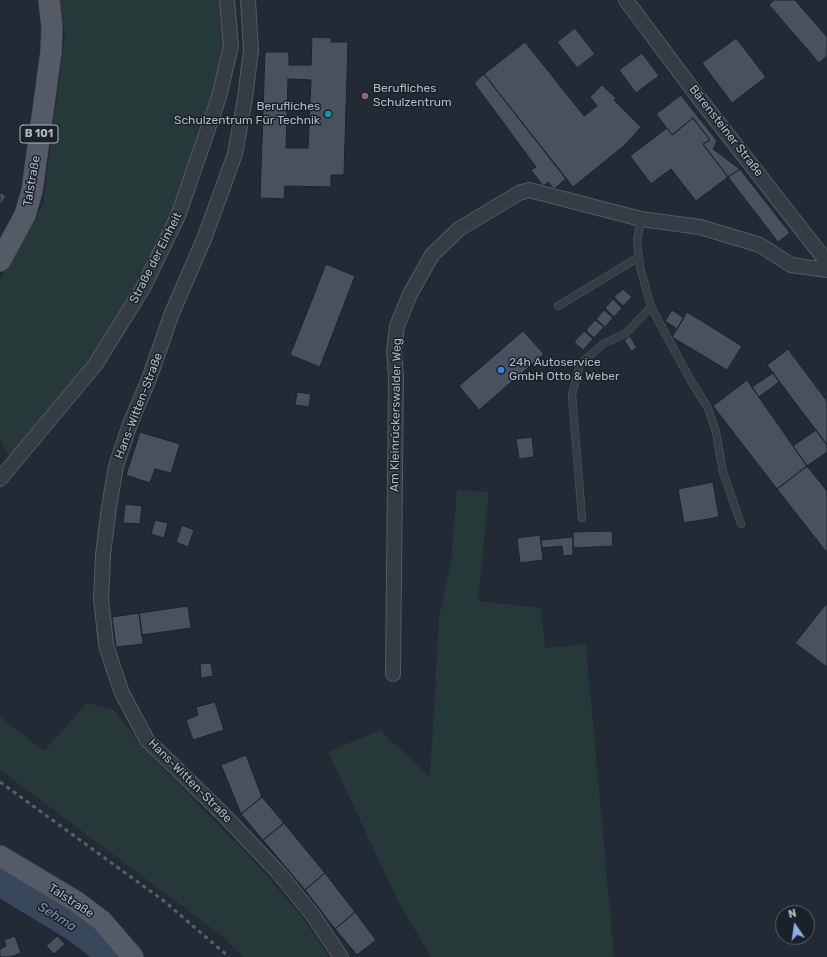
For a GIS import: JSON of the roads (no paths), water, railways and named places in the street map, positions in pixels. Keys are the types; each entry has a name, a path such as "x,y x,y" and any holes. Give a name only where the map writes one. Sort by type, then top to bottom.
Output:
{"main road":[{"name":"Talstraße","path":"0,261 25,215 32,191 51,52 52,27 49,0"},
{"name":"Talstraße","path":"0,856 77,902 102,921 133,957"}],"street":[{"name":"Straße der Einheit","path":"0,479 95,365 143,288 178,216 219,97 231,46 227,0"},
{"name":"Hans-Witten-Straße","path":"248,0 251,50 246,98 235,154 204,239 172,313 149,379 130,424 116,466 103,555 101,599 106,644 113,667 122,693 147,740 222,813 278,872 312,914 340,956"},
{"name":"Bärensteiner Straße","path":"626,0 699,98 827,262"},
{"name":"Am Kleinrückerswalder Weg","path":"393,674 396,376 394,351 397,326 410,294 432,255 459,229 519,193 529,190 641,219 700,227 760,245 791,265 827,270"}],"lane":[{"path":"641,219 637,240 639,257 651,307 691,381 708,408 716,432 723,472 741,524"},
{"path":"558,306 639,257"},
{"path":"582,518 572,395 580,364 603,344 626,333 651,307"}],"waterway":[{"name":"Sehma","path":"0,882 74,927 107,952 111,957"}],"railway":[{"path":"0,782 164,901 229,957"}],"place":[{"name":"Berufliches Schulzentrum","path":"365,96"},
{"name":"Berufliches Schulzentrum Für Technik","path":"328,114"},
{"name":"24h Autoservice GmbH Otto & Weber","path":"501,370"}]}
